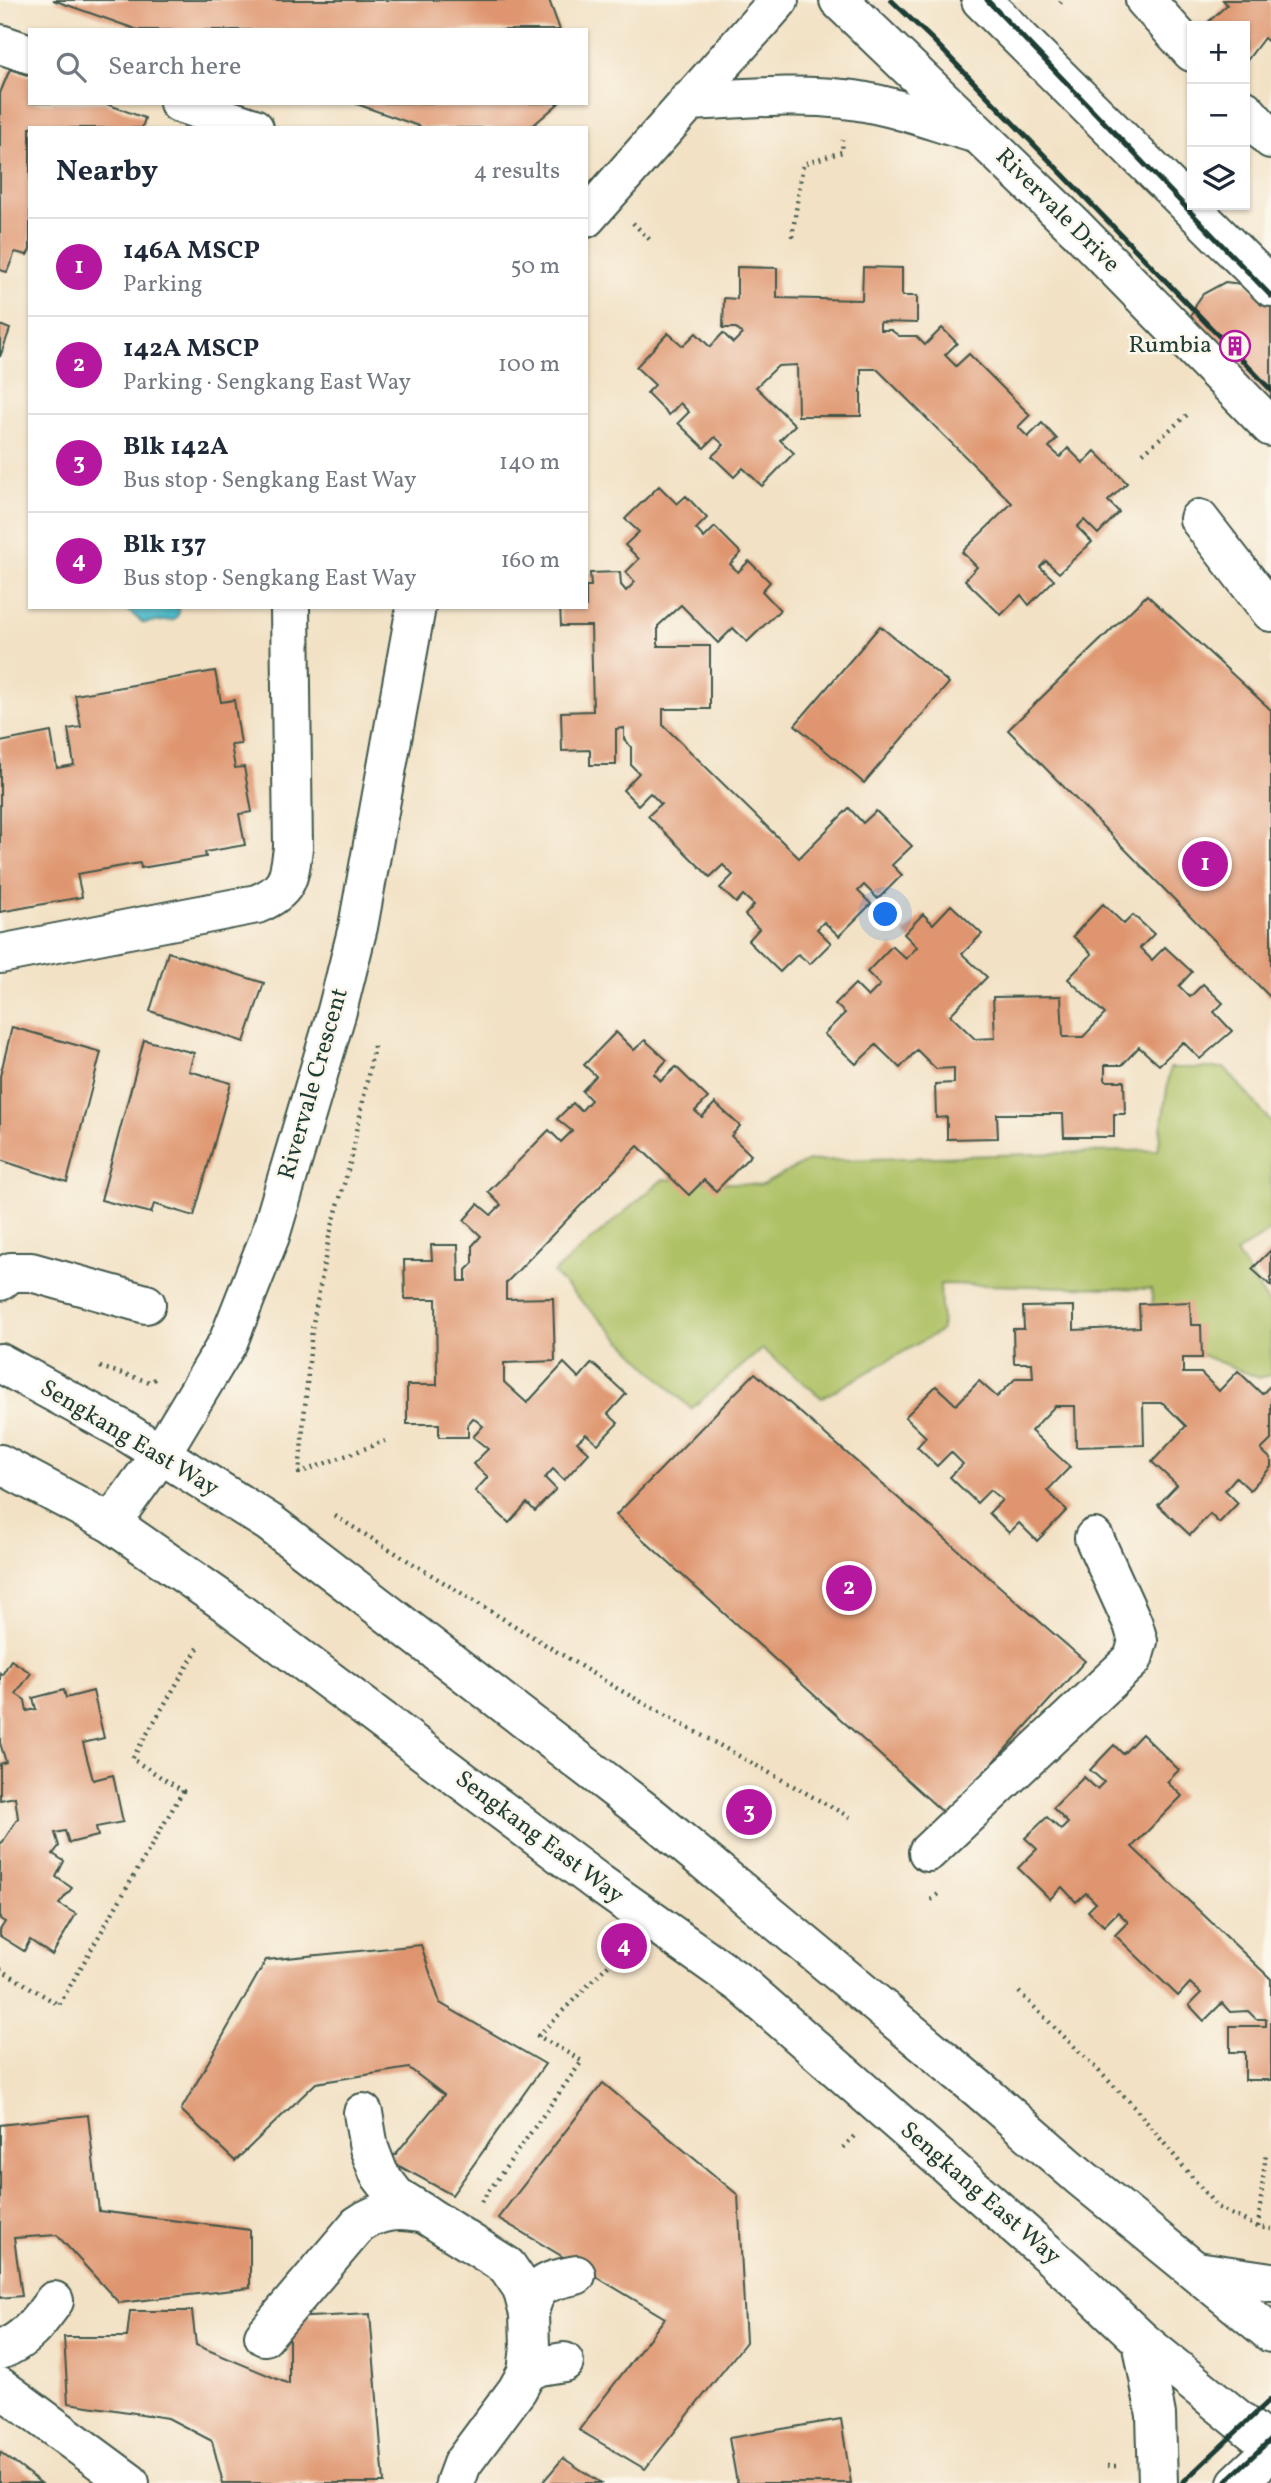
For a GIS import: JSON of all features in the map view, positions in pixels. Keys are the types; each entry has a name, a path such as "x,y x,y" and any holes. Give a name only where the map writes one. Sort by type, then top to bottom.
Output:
{"main road":[{"path":"588,216 779,0"},
{"name":"Rivervale Drive","path":"839,0 1076,228 1271,427"},
{"path":"981,0 1271,287"},
{"path":"1145,0 1187,46"},
{"path":"0,44 28,53"},
{"path":"688,101 810,97 845,99 891,109 980,135"},
{"path":"185,105 248,126"},
{"path":"1250,116 1271,139"},
{"path":"1199,519 1271,612"},
{"path":"0,954 257,904 274,897 285,884 293,848 290,609"},
{"name":"Rivervale Crescent","path":"111,1523 160,1455 228,1342 270,1236 337,1011 358,927 416,609"},
{"path":"0,1281 11,1272 31,1272 146,1304"},
{"name":"Sengkang East Way","path":"0,1363 118,1427 270,1523 653,1818 980,2090 1079,2176 1271,2333"},
{"name":"Sengkang East Way","path":"0,1464 111,1523 226,1603 600,1884 741,1984 1062,2266 1142,2341 1271,2446"},
{"path":"928,1852 1133,1659 1138,1641 1133,1624 1094,1538"},
{"path":"363,2113 369,2148 379,2174 396,2196 506,2266 522,2288 529,2314 530,2347 527,2372 517,2390 463,2463 454,2483"},
{"path":"264,2336 358,2225 369,2217 401,2209 425,2214"},
{"path":"1195,2270 1271,2282"},
{"path":"529,2314 533,2296 540,2287 554,2280 576,2275"},
{"path":"0,2350 15,2344 35,2327 54,2301"},
{"path":"1142,2341 1156,2415 1158,2483"},
{"path":"527,2372 540,2366 564,2362"},
{"path":"0,2386 130,2483"},
{"path":"1237,2483 1271,2452"}],"path":[{"path":"792,237 803,164 842,152 844,130"},
{"path":"628,218 651,241"},
{"path":"1143,453 1187,415"},
{"path":"299,1473 385,1441"},
{"path":"325,1510 618,1689 851,1818"},
{"path":"0,1969 59,2005 183,1791 132,1759 198,1647"},
{"path":"457,2236 582,2061 538,2036 609,1964"},
{"path":"1019,1992 1129,2101 1217,2207 1258,2227 1271,2229"},
{"path":"1258,2227 1266,2152"}],"green space":[{"path":"1170,1068 1225,1068 1271,1122 1271,1230 1236,1253 1271,1307 1271,1375 1259,1378 1157,1337 1151,1289 940,1284 942,1330 822,1398 762,1349 691,1409 553,1273 663,1179 762,1185 808,1161 1158,1150"}],"water":[{"path":"126,609 179,609 174,620 143,623"}],"building":[{"path":"53,0 549,0 559,28 132,28"},
{"path":"1223,0 1271,0 1271,44 1264,38 1250,56 1250,21 1209,21 1227,5"},
{"path":"10,69 28,75 28,105 109,105 145,118 143,126 28,126 28,253 15,252 7,272 0,270 0,93"},
{"path":"360,105 557,105 532,126 418,126"},
{"path":"737,267 777,268 777,298 862,300 863,267 902,268 902,296 917,296 917,323 880,322 880,330 891,330 899,336 916,336 925,345 942,328 957,343 945,355 956,366 969,354 1030,415 1018,427 1028,437 1042,423 1057,439 1049,447 1060,457 1068,448 1083,463 1095,451 1127,483 1108,501 1119,512 1098,534 1084,520 1077,527 1092,542 1059,573 1046,561 1040,567 1054,580 1029,605 1021,595 1001,615 965,580 977,567 962,552 1012,503 877,369 861,369 861,416 798,416 797,365 778,366 756,387 795,425 780,440 794,453 762,486 743,468 734,477 712,456 724,445 715,437 704,448 678,423 689,412 680,403 669,415 647,393 655,385 636,367 668,333 683,346 696,333 710,347 723,333 733,343 742,334 736,328 723,328 724,298 737,299"},
{"name":"Rumbia","path":"1225,282 1249,285 1271,304 1271,417 1191,329 1191,316 1203,294"},
{"path":"0,325 10,329 0,357"},
{"path":"659,486 677,504 686,496 707,518 696,529 704,538 715,527 741,553 730,564 738,572 749,561 770,582 762,591 780,610 747,642 733,628 718,643 681,605 658,626 658,646 710,646 710,709 663,709 663,725 799,858 849,808 863,823 876,811 912,846 892,865 902,875 878,899 864,885 858,891 871,904 839,936 824,922 817,929 831,943 810,964 798,954 780,972 748,941 759,929 745,915 754,905 743,895 736,903 720,888 733,875 723,865 710,877 648,816 661,804 650,793 638,805 623,790 639,773 631,765 631,747 624,739 624,728 616,729 616,765 590,765 590,750 562,751 561,712 593,711 591,626 561,626 560,609 588,609 590,573 620,572 621,585 626,591 635,582 626,572 639,559 625,545 639,532 625,519"},
{"path":"1147,595 1271,710 1271,998 1008,730"},
{"path":"880,626 949,683 864,783 795,725"},
{"path":"215,671 221,702 234,700 241,744 231,745 235,768 244,767 252,812 239,814 245,845 205,852 206,857 141,868 140,863 77,874 82,897 0,912 0,742 51,732 57,768 74,765 68,729 81,727 75,695"},
{"path":"1103,904 1124,924 1133,915 1154,934 1140,948 1152,960 1165,947 1192,972 1179,986 1190,997 1203,984 1223,1003 1214,1012 1232,1031 1200,1059 1183,1042 1159,1065 1139,1047 1122,1065 1105,1065 1105,1081 1124,1081 1125,1114 1114,1114 1114,1137 1064,1137 1063,1114 997,1114 998,1138 947,1139 947,1117 936,1118 935,1084 954,1083 954,1068 936,1069 917,1050 900,1068 876,1045 856,1064 824,1034 845,1013 835,1004 855,984 868,997 880,985 867,972 892,946 906,959 917,947 904,934 923,914 933,924 951,905 982,934 962,954 987,977 950,1015 975,1039 995,1038 993,997 1061,996 1063,1037 1083,1037 1105,1014 1068,979 1092,954 1073,936"},
{"path":"168,952 264,983 244,1042 150,1011"},
{"path":"12,1027 101,1052 67,1182 0,1160 0,1076"},
{"path":"616,1032 634,1050 645,1040 667,1060 654,1074 661,1081 676,1067 708,1098 695,1111 702,1117 715,1103 740,1126 731,1136 751,1155 716,1191 704,1180 689,1195 638,1146 506,1283 506,1299 553,1298 555,1361 504,1363 504,1382 527,1403 564,1363 579,1378 592,1363 626,1394 608,1414 618,1423 598,1444 586,1434 577,1442 589,1453 564,1480 553,1469 545,1478 556,1489 535,1511 527,1503 509,1523 475,1491 488,1477 473,1464 488,1449 473,1437 483,1426 473,1418 468,1424 468,1437 439,1437 439,1424 407,1424 407,1385 437,1385 436,1299 405,1299 404,1260 432,1260 431,1245 458,1245 459,1281 466,1281 466,1270 473,1263 473,1245 481,1236 464,1220 478,1204 491,1215 501,1205 488,1192 549,1130 561,1142 572,1131 557,1119 573,1103 581,1111 591,1100 582,1091 596,1076 584,1065"},
{"path":"144,1040 194,1053 189,1071 231,1083 194,1216 154,1204 151,1213 101,1200"},
{"path":"1271,1250 1271,1286 1252,1269"},
{"path":"1190,1302 1191,1325 1201,1325 1202,1358 1183,1358 1183,1373 1201,1373 1219,1391 1238,1371 1262,1394 1271,1385 1271,1440 1261,1450 1271,1459 1271,1467 1250,1490 1236,1477 1225,1490 1238,1503 1219,1523 1210,1514 1190,1535 1158,1505 1177,1485 1152,1462 1186,1426 1163,1403 1143,1403 1144,1445 1076,1447 1075,1406 1055,1406 1031,1431 1070,1467 1047,1491 1067,1510 1037,1541 1019,1523 1009,1533 989,1513 1002,1500 990,1490 977,1503 950,1477 963,1464 951,1452 937,1466 917,1447 926,1437 905,1417 936,1386 956,1405 979,1381 997,1397 1016,1378 1033,1378 1032,1363 1014,1363 1013,1329 1024,1329 1023,1307 1074,1306 1074,1330 1140,1327 1139,1304"},
{"path":"755,1373 1085,1661 946,1815 616,1515"},
{"path":"11,1660 31,1673 16,1694 25,1700 27,1711 36,1709 33,1698 64,1690 66,1698 93,1691 104,1738 83,1743 93,1780 113,1775 123,1822 96,1827 98,1836 69,1843 65,1831 55,1833 59,1846 53,1854 64,1861 56,1877 72,1888 59,1904 76,1914 52,1955 30,1940 24,1951 0,1936 5,1922 0,1919 0,1842 2,1843 18,1818 15,1797 0,1800 0,1764 6,1762 0,1743 0,1673 2,1675"},
{"path":"1142,1734 1179,1770 1167,1782 1182,1796 1132,1847 1271,1979 1271,2080 1245,2080 1245,2052 1230,2052 1230,2026 1266,2026 1266,2019 1256,2019 1248,2011 1230,2012 1222,2003 1204,2021 1189,2005 1201,1993 1190,1983 1178,1996 1115,1935 1128,1922 1118,1912 1104,1926 1088,1911 1096,1903 1086,1893 1076,1902 1062,1887 1050,1899 1018,1868 1037,1849 1025,1838 1047,1817 1061,1830 1068,1823 1053,1808 1084,1777 1097,1789 1104,1782 1090,1770 1114,1745 1123,1754"},
{"path":"421,1945 440,2003 545,2064 452,2195 390,2161 444,2095 409,2068 316,2083 235,2161 181,2110 266,1960"},
{"path":"603,2083 738,2195 746,2342 645,2469 579,2430 665,2318 498,2218"},
{"path":"88,2115 99,2211 250,2230 250,2288 119,2303 57,2235 14,2238 22,2296 0,2298 0,2125"},
{"path":"130,2311 192,2311 196,2345 289,2384 289,2318 370,2314 384,2483 223,2483 212,2441 168,2418 68,2403 64,2337 127,2337"},
{"path":"841,2419 851,2483 737,2483 729,2438"},
{"path":"0,2452 41,2483 0,2483"},
{"path":"563,2458 601,2483 542,2483"}],"railway":[{"path":"891,0 933,40 1271,390"},
{"path":"987,0 1271,296"},
{"path":"1182,2483 1271,2399"},
{"path":"1224,2483 1271,2439"}],"place":[{"name":"Rumbia","path":"1235,346"},
{"name":"146A MSCP","path":"1205,864"},
{"name":"142A MSCP","path":"849,1588"},
{"name":"Blk 142A","path":"749,1812"},
{"name":"Blk 137","path":"624,1946"}]}
